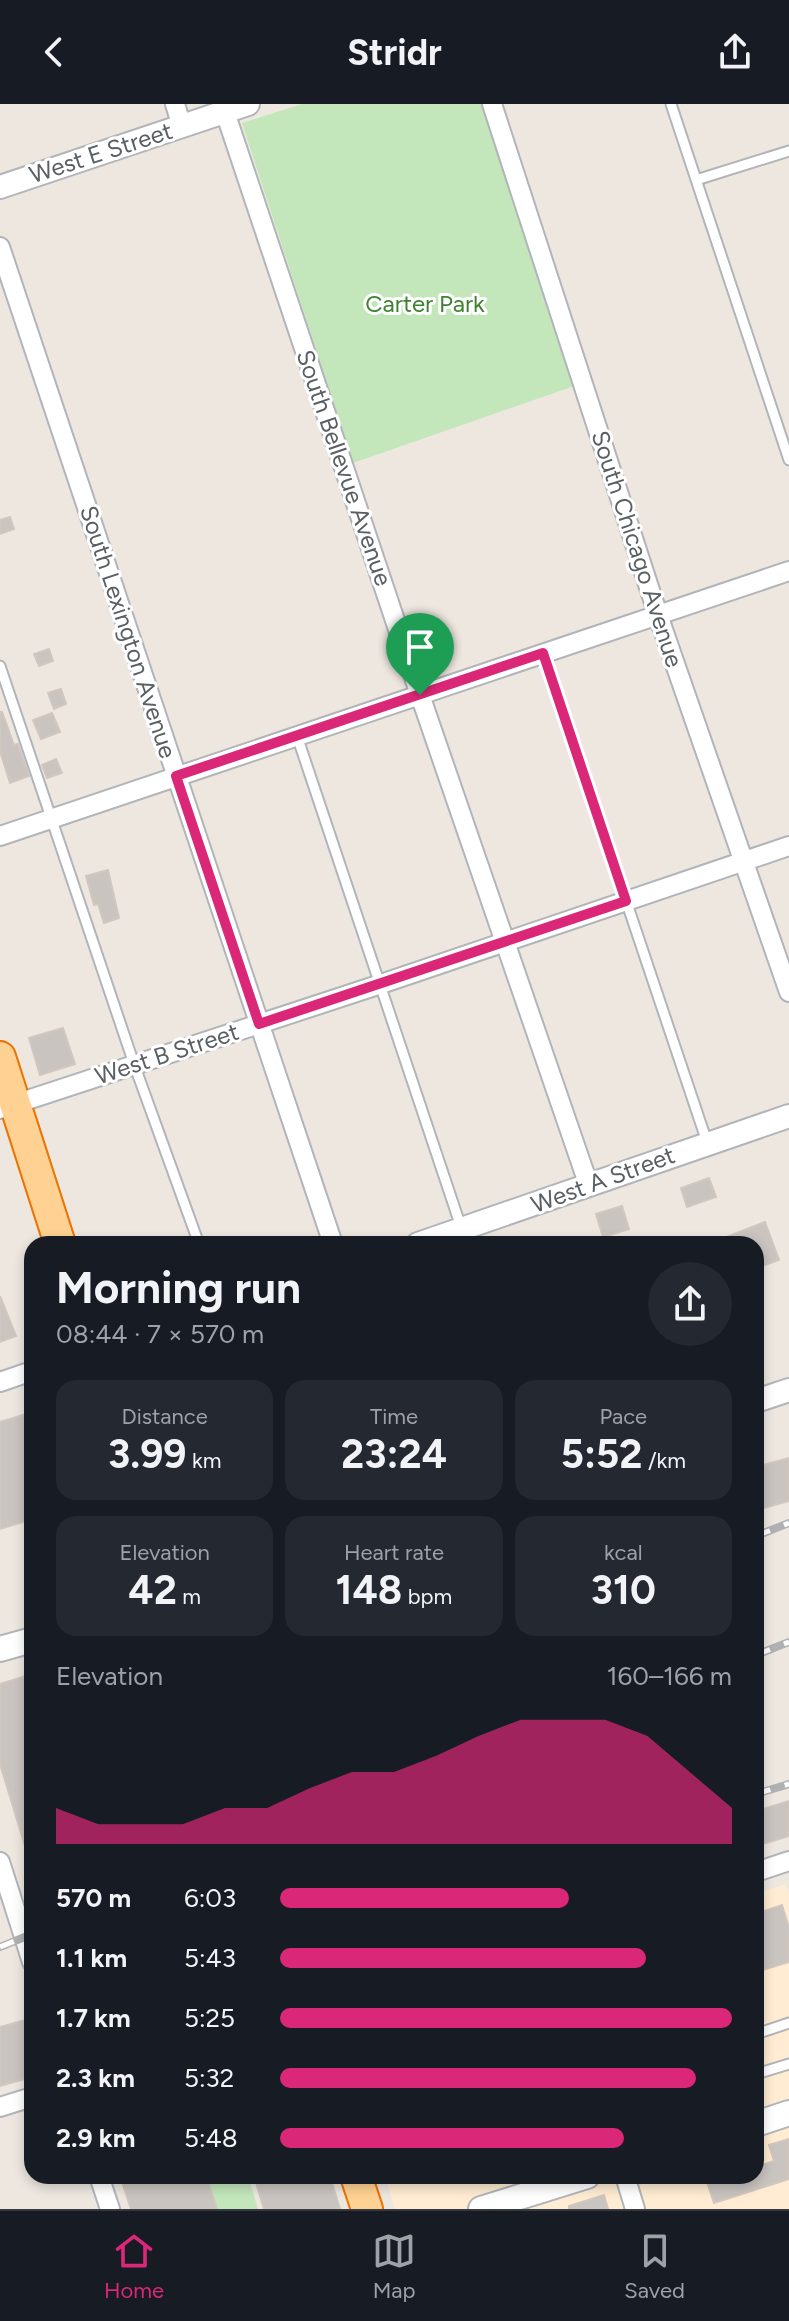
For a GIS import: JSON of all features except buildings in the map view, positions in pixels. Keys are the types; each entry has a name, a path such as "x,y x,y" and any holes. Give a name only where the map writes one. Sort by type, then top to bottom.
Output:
{"highway":[{"path":"0,1057 8,1107 57,1236"},
{"path":"359,2184 367,2209"}],"main road":[{"path":"0,1649 24,1642"},
{"path":"764,2121 789,2113"},
{"path":"481,2209 561,2184"}],"street":[{"path":"175,104 182,127"},
{"name":"West E Street","path":"0,187 248,104"},
{"name":"South Chicago Avenue","path":"492,104 658,615 789,992"},
{"name":"South Bellevue Avenue","path":"225,112 420,695 589,1186"},
{"name":"South Lexington Avenue","path":"0,247 330,1236"},
{"path":"0,836 789,571"},
{"name":"West B Street","path":"8,1107 789,846"},
{"name":"West A Street","path":"443,1236 789,1116"},
{"path":"0,1382 24,1374"},
{"path":"764,1398 789,1390"},
{"path":"764,1869 789,1861"},
{"path":"0,1862 24,1934"},
{"path":"0,2107 24,2100"},
{"path":"102,2184 110,2209"},
{"path":"627,2184 635,2209"}],"lane":[{"path":"671,104 789,460"},
{"path":"696,180 789,151"},
{"path":"543,653 707,1142"},
{"path":"0,666 134,1064 196,1236"},
{"path":"297,736 462,1230"},
{"path":"764,2031 789,2023"},
{"path":"764,2072 789,2064"}],"shaded area":[{"path":"786,1884 789,1894 789,2209 395,2209 387,2184 764,2184 764,1891"}],"green space":[{"name":"Carter Park","path":"302,104 482,104 577,385 353,463 242,123"},
{"path":"209,2184 250,2184 258,2209 217,2209"}],"railway":[{"path":"764,1533 789,1523"},
{"path":"764,1652 789,1642"},
{"path":"764,1792 789,1784"},
{"path":"0,1947 24,1937"}],"route":[{"path":"543,653 626,901 259,1024 176,776 420,695 543,653"}]}
